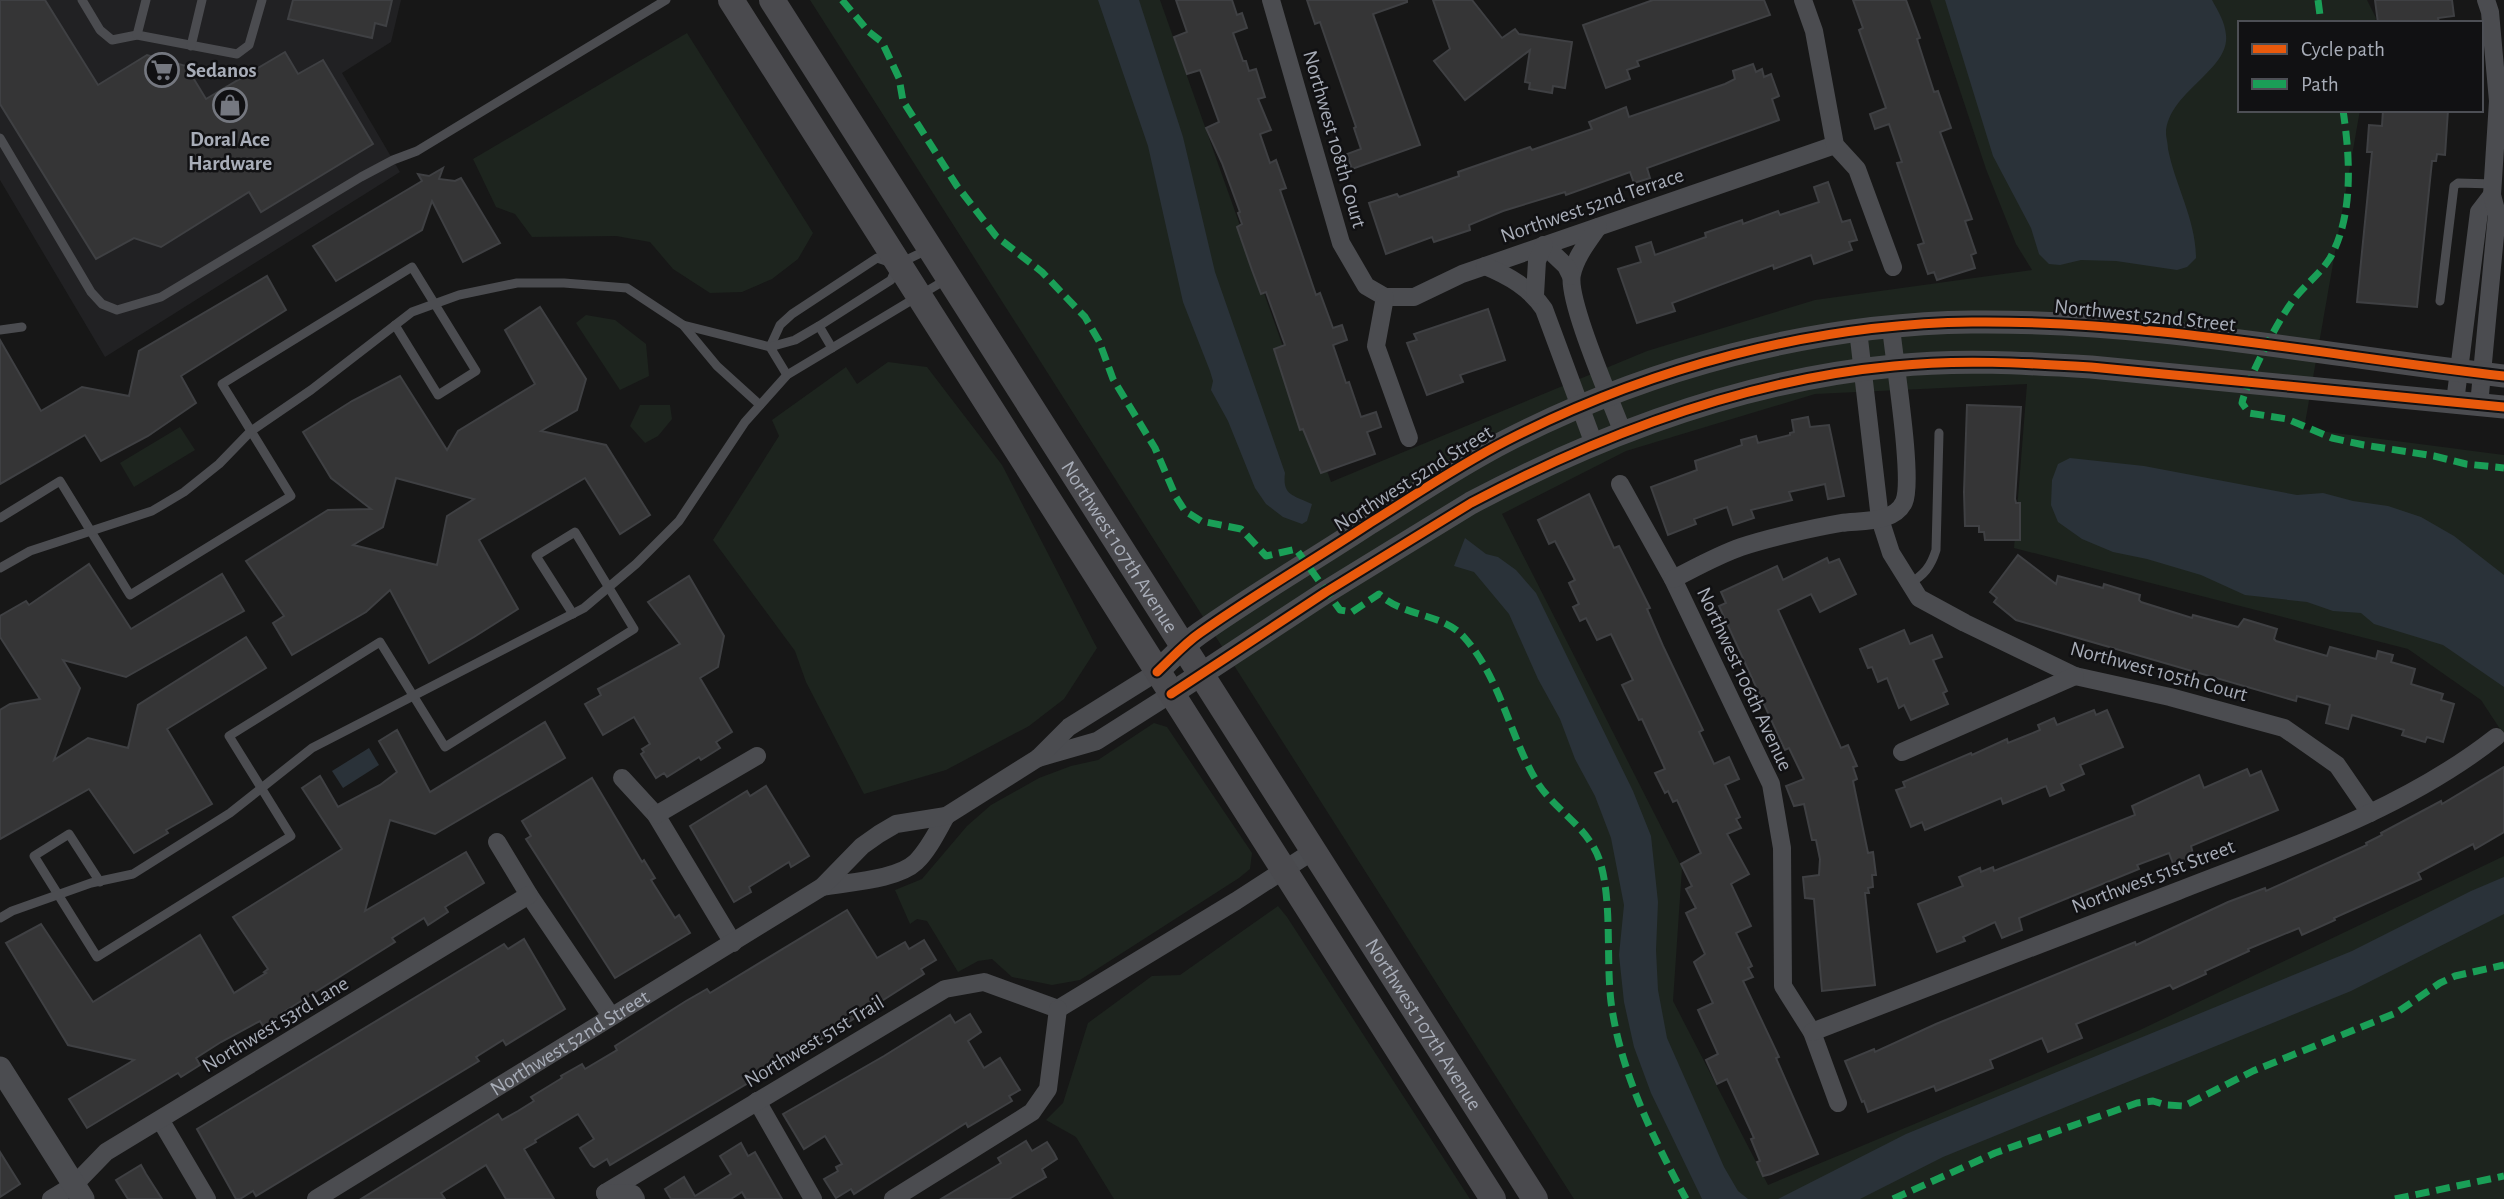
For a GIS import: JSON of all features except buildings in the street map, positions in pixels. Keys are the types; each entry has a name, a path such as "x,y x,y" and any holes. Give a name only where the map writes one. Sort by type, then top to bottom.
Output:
{"main road":[{"name":"Northwest 107th Avenue","path":"731,0 1493,1199"},
{"name":"Northwest 107th Avenue","path":"772,0 1535,1199"}],"street":[{"name":"Northwest 108th Court","path":"1271,0 1341,243 1366,286 1385,297"},
{"path":"1803,0 1814,31 1835,145 1857,169 1894,267"},
{"path":"2479,405 2482,373 2479,212 2492,189 2498,101 2490,12 2486,0"},
{"name":"Northwest 52nd Terrace","path":"1385,297 1413,297 1485,266 1835,145"},
{"path":"1571,276 1583,248 1598,227"},
{"path":"1594,444 1539,302 1536,261 1544,245 1566,266 1571,276 1574,298 1622,433"},
{"path":"1485,266 1500,273 1539,302 1574,298"},
{"path":"1385,297 1376,346 1409,438"},
{"name":"Northwest 52nd Street","path":"316,1199 822,887 865,844 896,824 946,816 1038,758 1069,727 1157,672 1206,629 1450,472 1504,442 1609,395 1674,372 1765,348 1858,330 1973,322 2053,323 2269,345 2482,373"},
{"path":"1673,579 1741,547 1838,524 1880,519 1900,509 1907,488 1891,327"},
{"name":"Northwest 105th Court","path":"1858,330 1880,519 1891,553 1919,598 2074,676 2170,697 2284,727 2337,765 2370,813"},
{"name":"Northwest 52nd Street","path":"1038,758 1097,740 1471,503 1594,444 1729,396 1795,381 1863,370 1980,362 2091,367 2504,407"},
{"path":"2455,402 2482,373"},
{"path":"1874,458 1905,454"},
{"name":"Northwest 106th Avenue","path":"1620,484 1673,579 1771,784 1782,848 1783,986 1812,1032 1838,1103"},
{"path":"1902,752 2074,676"},
{"name":"Northwest 51st Street","path":"1812,1032 2306,841 2428,785 2462,764 2496,737"},
{"path":"656,815 757,756"},
{"path":"622,778 656,815 733,943"},
{"name":"Northwest 52nd Street","path":"822,887 895,873 914,864 928,848 946,816"},
{"path":"496,842 611,1016"},
{"path":"865,844 883,876"},
{"path":"892,1199 1032,1112 1048,1089 1058,1009 1313,851"},
{"name":"Northwest 53rd Lane","path":"51,1199 78,1192 106,1152 529,895"},
{"name":"Northwest 51st Trail","path":"604,1196 945,989 984,982 1058,1009"},
{"path":"0,1068 78,1192"},
{"path":"757,1101 813,1199"},
{"path":"161,1121 207,1199"},
{"path":"604,1196 633,1194 636,1199"}],"lane":[{"path":"137,35 146,0"},
{"path":"191,46 202,0"},
{"path":"86,3 100,30 112,40 137,35 237,54 249,45 262,0"},
{"path":"0,138 91,292 103,304 117,310 162,297 361,177 417,151 666,0"},
{"path":"2440,301 2454,186 2458,183 2492,189"},
{"path":"683,326 770,347 794,340 891,281 898,264 930,248"},
{"path":"770,347 780,326 836,283 877,258 898,264"},
{"path":"0,518 60,481 130,595 291,496 222,384 412,267 476,371 438,395 395,325"},
{"path":"0,918 58,895 133,874 230,813 312,748 584,608 636,564 678,521 745,422 787,375 948,278"},
{"path":"0,568 30,551 152,511 184,492 219,464 251,432 311,390 412,312 455,296 517,283 564,283 627,288 683,326 716,366 760,405"},
{"path":"819,326 832,348"},
{"path":"0,330 22,327"},
{"path":"770,347 787,375"},
{"path":"1909,583 1919,578 1931,565 1936,550 1939,433"},
{"path":"100,882 69,834 34,856 97,957 291,836 229,736 380,642 445,747 634,629 575,533 537,556 573,614"}],"shaded area":[{"path":"0,0 401,0 391,42 342,73 400,172 105,357 0,180"},
{"path":"810,0 1160,0 1331,482 1647,351 1815,300 2032,270 2016,244 1986,169 1930,0 2367,0 2375,21 2238,21 2238,112 2360,112 2304,429 2504,455 2504,735 2481,700 2408,649 2014,548 2027,384 1815,394 1626,451 1502,514 1682,868 1673,1001 1768,1185 2140,1030 2504,856 2504,1199 1574,1199"},
{"path":"1098,0 1139,0 1183,137 1215,272 1285,473 1285,486 1291,494 1312,504 1307,521 1302,524 1283,517 1266,504 1255,488 1228,421 1211,390 1213,381 1210,371 1183,302 1148,146"},
{"path":"1945,0 2212,0 2224,26 2225,48 2209,71 2177,105 2169,118 2166,133 2171,162 2193,230 2196,258 2187,267 2177,270 2116,261 2081,260 2060,265 2049,264 2039,254 2031,228 1993,156"},
{"path":"687,33 813,233 798,259 772,279 742,292 710,293 673,269 650,242 616,236 532,237 515,214 496,207 473,159"},
{"path":"586,315 615,320 646,344 649,376 620,390 576,323"},
{"path":"888,362 927,367 1002,465 1097,648 1064,699 1029,726 946,770 864,794 806,682 795,651 713,540 779,436 772,420 846,367 857,384"},
{"path":"640,405 670,405 672,419 658,436 645,443 630,426"},
{"path":"180,427 195,450 134,487 120,463"},
{"path":"2070,458 2144,466 2297,495 2323,493 2388,506 2421,517 2454,536 2504,575 2504,687 2443,645 2374,624 2361,613 2333,611 2307,602 2245,595 2201,575 2113,552 2082,539 2058,522 2051,505 2052,480 2058,464"},
{"path":"1465,538 1486,554 1498,557 1516,570 1536,593 1633,791 1651,836 1658,902 1658,990 1667,1038 1724,1167 1738,1191 1748,1199 1702,1199 1651,1093 1634,1047 1624,1002 1619,955 1624,905 1611,838 1560,719 1538,679 1509,614 1474,572 1454,566"},
{"path":"1154,723 1167,727 1252,853 1250,869 1080,980 1052,985 1012,977 992,959 978,961 958,972 927,921 917,919 910,924 895,890 922,879 967,826 991,805 1039,778 1071,766 1098,760"},
{"path":"369,748 379,765 343,788 332,771"},
{"path":"2504,877 2504,914 2351,991 1943,1157 1860,1199 1778,1199 1906,1134 2352,951"},
{"path":"1278,906 1470,1199 1114,1199 1076,1137 1046,1120 1063,1103 1088,1023 1152,976 1180,975"}],"marked path":[{"path":"842,0 869,32 882,42 899,78 903,101 957,186 996,236 1042,272 1085,317 1099,341 1113,379 1155,448 1176,497 1185,511 1201,521 1241,529 1266,556 1296,549 1340,610 1352,612 1379,594 1400,607 1444,623 1463,636 1476,652 1496,688 1537,782 1581,830 1596,852 1601,865 1608,915 1611,1002 1615,1028 1639,1104 1686,1199"},
{"path":"2318,0 2321,21"},
{"path":"2343,112 2348,185 2347,205 2338,241 2326,264 2295,298 2281,319 2257,364 2242,403 2249,413 2287,419 2332,438 2466,464 2504,468"},
{"path":"1893,1199 1995,1153 2137,1103 2153,1101 2184,1106 2253,1071 2396,1013 2455,976 2504,965"},
{"path":"2395,1199 2504,1176"}],"cycle path":[{"path":"1157,672 1194,637 1242,605 1437,480 1506,441 1616,392 1732,355 1792,341 1912,325 2039,323 2172,333 2504,376"},
{"path":"1171,694 1326,592 1471,503 1572,454 1623,433 1729,397 1783,383 1894,366 1967,362 2017,363 2091,367 2504,407"}],"place":[{"name":"Sedanos","path":"162,70"},
{"name":"Doral Ace Hardware","path":"230,105"}]}
